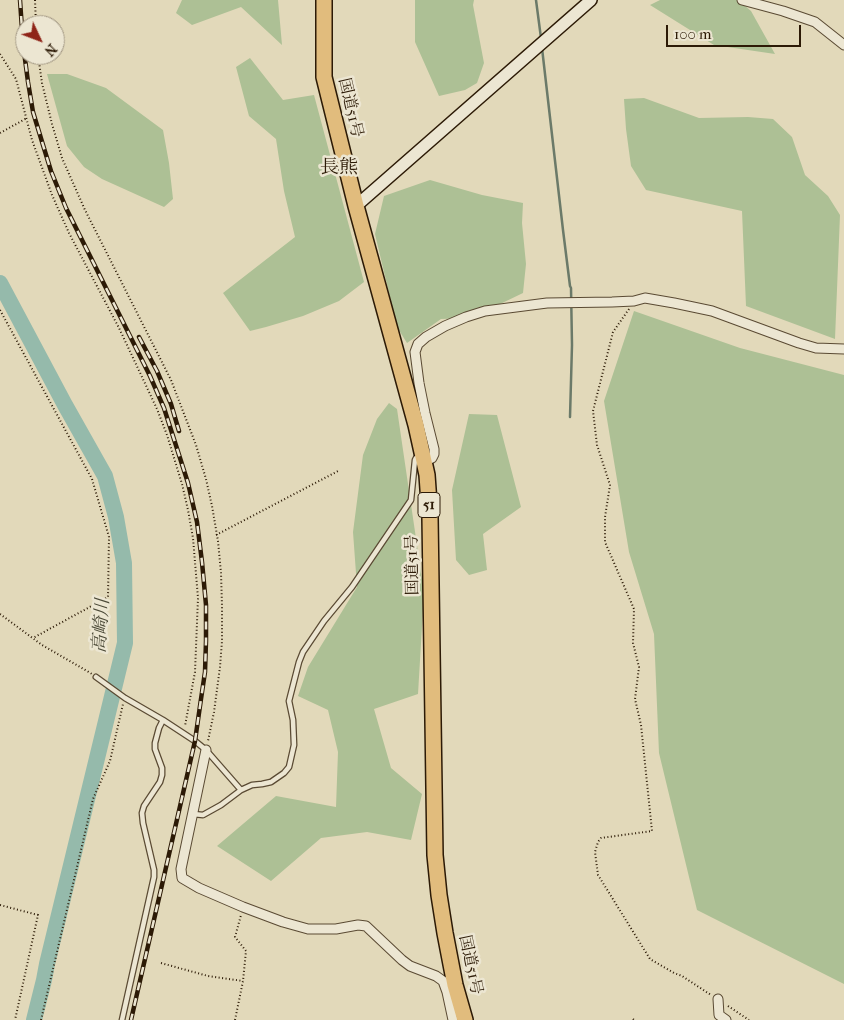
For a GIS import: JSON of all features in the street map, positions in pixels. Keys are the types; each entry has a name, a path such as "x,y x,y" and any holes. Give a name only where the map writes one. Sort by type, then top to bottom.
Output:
{"highway":[{"name":"国道51号","path":"324,0 324,77 356,206 416,425 427,475 430,517 435,854 438,895 444,933 464,1020"}],"street":[{"path":"356,206 591,0"},
{"path":"742,0 815,22 844,45"},
{"path":"423,459 432,458 434,449 419,383 415,352 418,344 445,326 485,311 547,303 634,301 646,298 712,311 816,348 844,348"},
{"path":"206,750 181,870 182,878 199,888 242,907 308,929 366,926 410,966 436,976 442,981 447,992 453,1020"},
{"path":"718,999 719,1015 726,1020"}],"lane":[{"path":"193,814 203,815 221,806 241,790 252,785 271,782 289,767 294,745 293,720 289,701 303,652 324,621 352,587 408,506 411,500 415,460 416,458 423,459"},
{"path":"96,677 206,750 241,790"},
{"path":"122,1020 154,878 142,813 144,806 162,776 162,768 155,749 155,743 163,720"}],"path":[{"path":"35,0 36,15"},
{"path":"0,54 16,79 32,140 65,225 119,328 158,409 182,484 192,538 198,598 195,672 183,733"},
{"path":"39,65 42,83 62,158 85,210 171,380 196,445 206,479 212,506 221,573 222,641 214,712 206,750"},
{"path":"0,133 27,118"},
{"path":"634,301 613,332 593,411 597,445 610,485 605,517 605,542 634,609 633,643 639,667 634,700 641,725 652,830 601,838 595,852 598,875 650,959 682,976 749,1020"},
{"path":"0,310 92,479 109,537 108,597 33,638"},
{"path":"216,535 340,470"},
{"path":"0,614 42,644 96,677"},
{"path":"41,1020 94,799 110,761 125,698"},
{"path":"0,905 38,915 15,1020"},
{"path":"235,1020 243,981 246,951 235,938 242,907"},
{"path":"161,963 208,976 243,981"}],"green space":[{"path":"182,0 278,0 282,45 241,7 192,25 176,13"},
{"path":"415,0 474,0 473,5 484,63 477,83 465,90 439,96 415,42"},
{"path":"660,0 738,0 751,11 775,54 714,45 650,5"},
{"path":"250,58 283,100 314,95 364,282 339,301 303,316 250,331 223,293 295,237 284,191 276,139 249,116 236,67"},
{"path":"47,74 67,74 106,88 163,130 173,199 164,207 102,179 84,167 67,146"},
{"path":"644,98 699,118 748,117 773,119 792,137 805,175 828,196 840,215 835,339 746,306 742,211 646,190 631,166 624,99"},
{"path":"430,180 482,195 523,203 522,223 526,264 523,293 471,318 441,319 407,343 397,327 375,234 384,196"},
{"path":"634,311 740,348 844,375 844,984 697,910 659,753 654,634 629,552 604,401"},
{"path":"389,403 397,409 424,593 418,694 374,709 391,768 422,794 411,840 367,832 321,838 271,881 217,846 276,796 336,807 338,752 328,710 298,696 308,667 357,587 353,532 363,455 377,419"},
{"path":"469,414 497,415 521,507 483,534 487,570 469,575 456,560 452,490"}],"waterway":[{"path":"536,0 541,38"},
{"path":"542,48 571,288 570,417"},
{"name":"高崎川","path":"0,283 105,476 116,517 124,563 125,643 34,1020"}],"railway":[{"path":"20,0 23,44 33,112 51,171 66,208 150,376 164,408 188,483 197,522 202,562 206,605 205,672 195,741 131,1020"},
{"path":"139,337 157,371 171,404 179,431"}],"district":[{"name":"長熊","path":"339,168"}]}
